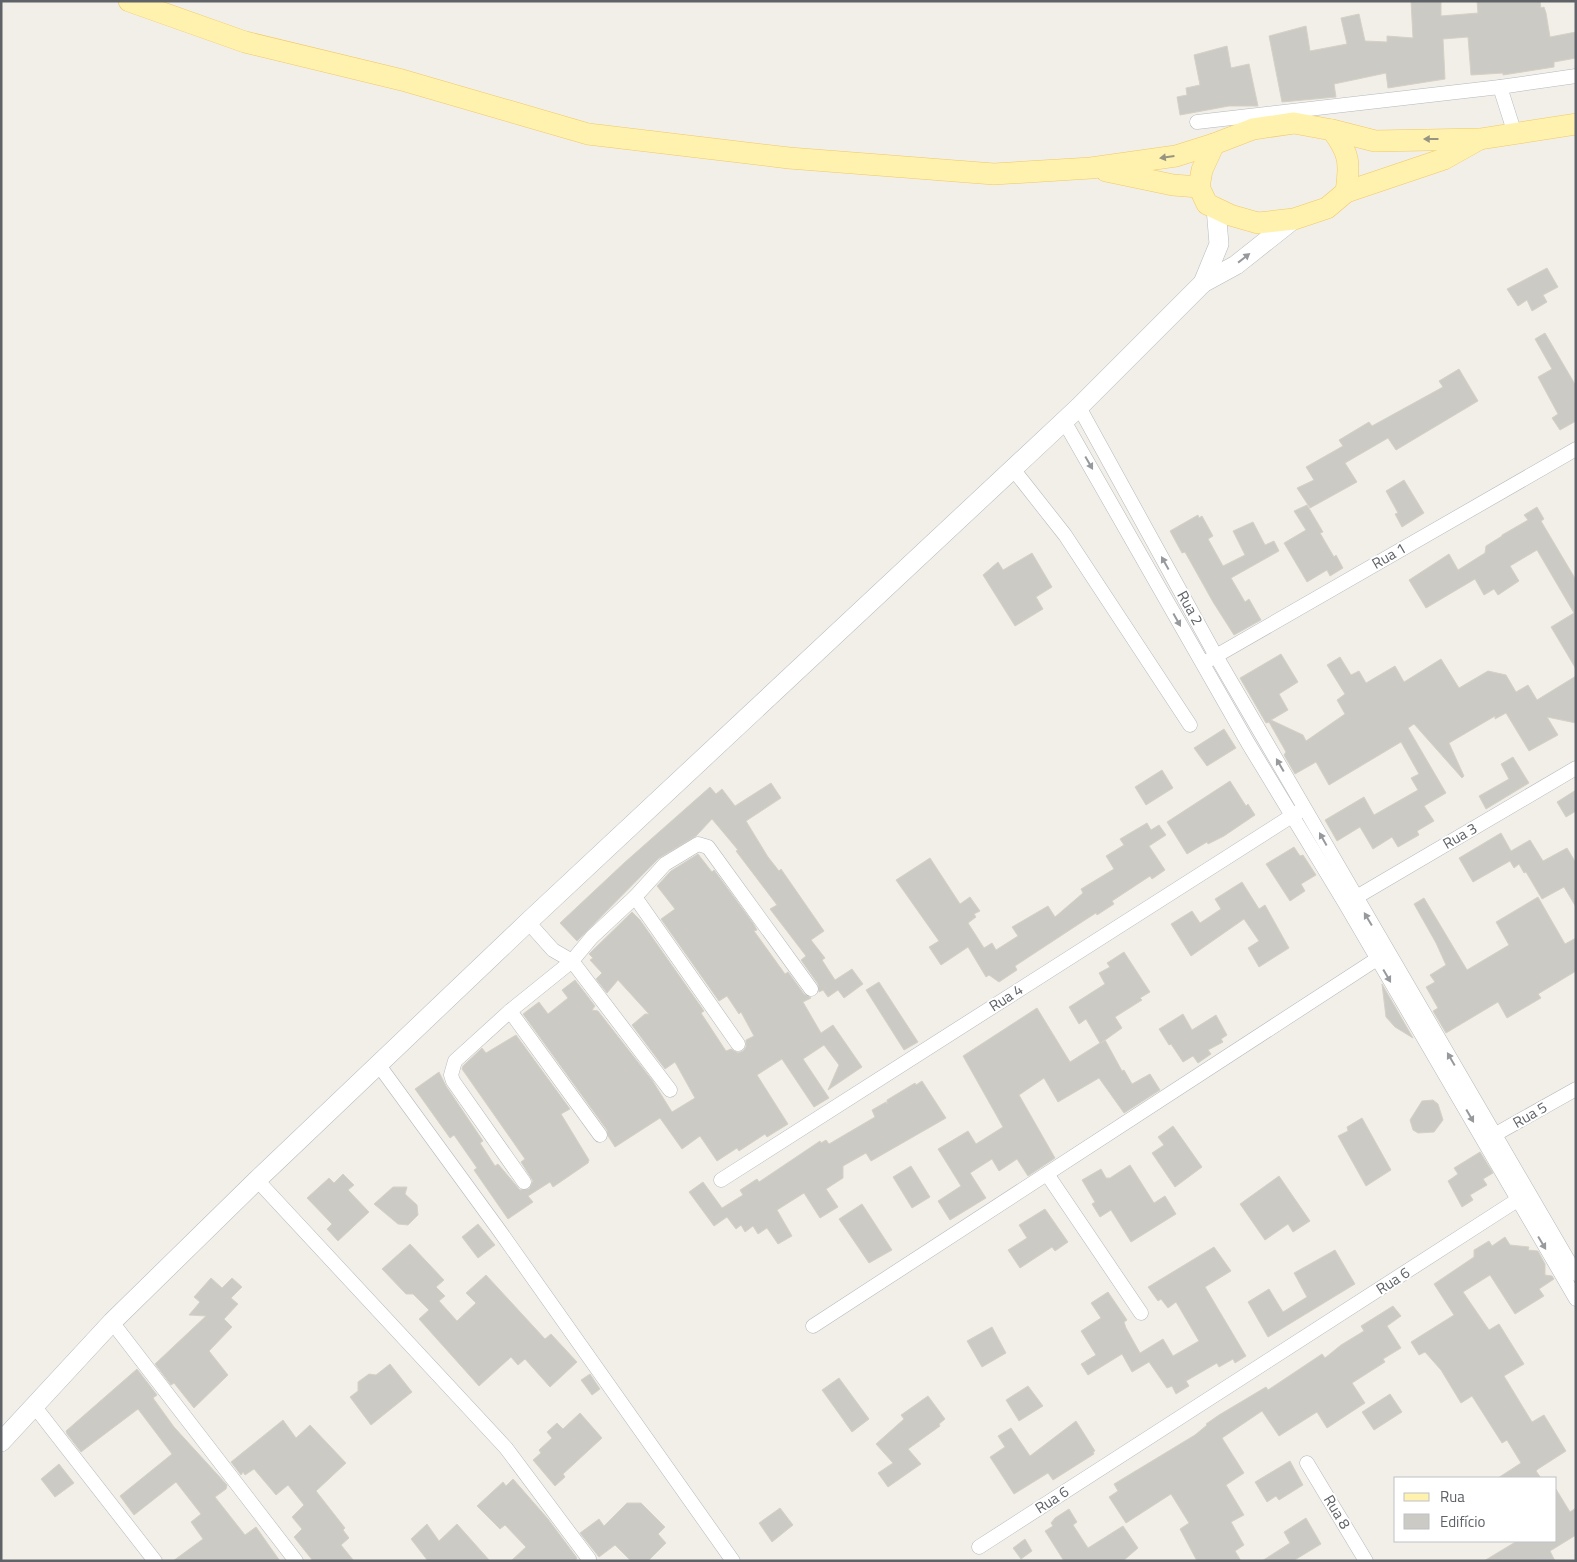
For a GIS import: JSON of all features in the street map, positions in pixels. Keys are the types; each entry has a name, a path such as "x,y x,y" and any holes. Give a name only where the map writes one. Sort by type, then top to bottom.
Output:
{"main road":[{"path":"129,1 245,42 402,80 588,134 789,158 994,174 1091,168 1176,156 1253,129 1294,123 1376,141 1480,139 1576,124"},
{"path":"1332,130 1345,147 1349,170 1346,192"},
{"path":"1214,144 1202,170 1199,187 1207,204 1230,215 1258,223 1294,219 1327,208 1346,192 1444,159 1480,139"},
{"path":"1091,168 1173,185 1199,187"}],"street":[{"path":"1197,122 1500,87 1576,76"},
{"path":"1500,87 1515,134"},
{"path":"1203,283 1219,244 1216,208"},
{"path":"1,1442 112,1322 257,1180 528,922 1079,407 1203,283 1236,265 1294,219"},
{"name":"Rua 2","path":"1079,407 1216,656 1304,807"},
{"name":"Rua 2","path":"1064,421 1291,816"},
{"name":"Rua 1","path":"1202,664 1576,449"},
{"path":"1013,469 1065,536 1190,725"},
{"path":"1130,536 1145,527"},
{"path":"1243,735 1258,728"},
{"name":"Rua 3","path":"1350,900 1576,768"},
{"path":"1304,807 1327,862"},
{"name":"Rua 4","path":"721,1180 1304,807"},
{"path":"1291,816 1327,862 1383,955 1490,1138 1576,1299"},
{"path":"524,1182 460,1092 451,1075 455,1061 510,1011 572,961 665,864 698,844 708,847 811,989"},
{"path":"635,897 738,1044"},
{"path":"528,922 553,950 572,961 670,1090"},
{"path":"813,1326 1383,955"},
{"path":"510,1011 600,1134"},
{"path":"378,1064 499,1230 733,1561"},
{"name":"Rua 5","path":"1490,1138 1576,1089"},
{"path":"1046,1174 1141,1313"},
{"path":"257,1180 506,1448 589,1559"},
{"path":"1522,1197 1576,1274"},
{"name":"Rua 6","path":"979,1547 1522,1197"},
{"path":"112,1322 296,1561"},
{"path":"35,1407 155,1561"},
{"name":"Rua 8","path":"1308,1463 1366,1561"}],"building":[{"path":"1411,1 1441,1 1441,16 1478,13 1477,1 1540,1 1541,8 1544,7 1546,13 1550,37 1576,32 1576,58 1554,62 1554,67 1503,75 1503,73 1471,75 1468,37 1443,39 1445,79 1388,88 1386,73 1334,84 1336,97 1282,102 1269,36 1306,26 1310,51 1347,44 1341,18 1359,14 1365,41 1387,42 1387,36 1413,38"},
{"path":"1227,46 1231,68 1249,64 1258,106 1229,106 1180,115 1177,97 1187,95 1186,88 1200,85 1194,55"},
{"path":"1547,268 1558,287 1543,295 1547,302 1532,311 1527,300 1518,306 1507,289"},
{"path":"1545,333 1576,386 1576,421 1560,430 1552,418 1558,414 1538,377 1552,369 1535,339"},
{"path":"1459,369 1478,401 1396,450 1388,438 1345,463 1357,482 1310,508 1297,488 1314,480 1306,467 1343,446 1339,440 1369,422 1372,426 1443,387 1439,381"},
{"path":"1404,480 1424,513 1402,527 1395,514 1398,513 1386,491"},
{"path":"1307,505 1323,532 1320,533 1343,568 1330,576 1327,570 1307,582 1284,543 1306,530 1294,511"},
{"path":"1537,507 1544,519 1541,521 1576,580 1576,669 1551,627 1574,613 1537,550 1510,566 1519,581 1498,595 1494,589 1484,595 1475,579 1426,608 1409,580 1449,554 1458,570 1485,553 1486,546 1528,520 1524,515"},
{"path":"1198,515 1199,518 1202,516 1213,536 1208,539 1223,566 1245,555 1233,531 1253,522 1265,545 1274,541 1279,551 1231,578 1245,602 1249,599 1261,620 1234,635 1185,552 1182,553 1170,531"},
{"path":"1032,553 1052,587 1036,597 1043,609 1015,626 983,575 998,562 1003,570"},
{"path":"1281,654 1298,682 1279,694 1288,710 1271,720 1303,735 1306,741 1345,714 1337,700 1345,694 1327,665 1340,657 1351,675 1359,671 1366,683 1395,666 1404,682 1441,659 1459,688 1488,671 1506,675 1516,692 1528,685 1537,700 1576,676 1576,723 1547,717 1558,735 1529,751 1506,713 1495,719 1495,716 1449,743 1464,776 1462,778 1414,724 1408,728 1446,793 1424,806 1434,821 1417,831 1419,835 1398,847 1392,837 1373,849 1360,827 1337,841 1325,820 1364,797 1374,815 1418,790 1411,778 1419,774 1401,742 1329,785 1316,762 1295,774 1284,755 1286,752 1269,722 1266,723 1240,678"},
{"path":"1224,729 1236,748 1207,766 1194,748"},
{"path":"1513,757 1529,783 1486,809 1479,796 1509,779 1501,764"},
{"path":"1162,770 1173,788 1146,805 1135,787"},
{"path":"1230,781 1246,806 1248,804 1255,815 1224,836 1208,844 1207,842 1187,854 1167,822"},
{"path":"771,783 781,798 746,821 768,857 779,871 781,869 824,931 811,940 825,958 822,960 835,980 852,969 863,984 844,998 838,990 828,997 823,990 819,992 818,984 801,960 806,956 770,909 777,905 736,851 738,850 712,819 696,836 659,858 577,941 560,923 710,787 716,794 722,789 735,806"},
{"path":"1576,790 1576,811 1566,817 1557,802"},
{"path":"1147,823 1151,830 1159,825 1166,835 1149,846 1165,870 1152,879 1150,876 1112,901 1114,904 1097,915 1096,913 1015,966 1017,970 999,982 989,975 986,977 968,947 941,965 929,947 939,941 896,880 930,858 960,904 970,897 980,911 974,914 976,917 968,923 984,948 992,943 996,950 1018,936 1012,927 1048,906 1055,917 1083,893 1081,889 1114,869 1106,856 1124,845 1120,839"},
{"path":"1501,833 1511,851 1530,840 1543,861 1567,848 1576,863 1576,907 1564,887 1542,899 1526,872 1524,873 1519,864 1514,868 1510,861 1473,882 1459,858"},
{"path":"1294,847 1300,856 1303,855 1316,875 1301,884 1305,891 1290,901 1266,864"},
{"path":"698,854 712,872 714,870 753,923 757,930 754,931 785,974 788,972 804,994 811,998 803,1002 821,1033 833,1025 862,1067 828,1090 839,1065 824,1045 803,1059 829,1098 814,1107 782,1059 757,1075 788,1124 767,1137 765,1134 739,1151 737,1148 717,1161 700,1136 682,1149 660,1118 615,1147 608,1136 607,1130 523,1014 539,1002 548,1014 568,998 562,990 575,980 595,1006 592,1010 598,1011 652,1080 672,1112 695,1098 675,1062 665,1069 632,1025 645,1014 649,1014 618,980 607,993 596,979 602,973 590,960 593,958 589,954 632,912 640,920 704,1011 701,1013 726,1051 731,1049 738,1053 743,1051 746,1047 746,1040 754,1036 741,1012 739,1014 727,996 719,1001 661,919 675,909 657,886 671,871"},
{"path":"1242,882 1259,909 1265,905 1289,948 1259,967 1248,948 1259,941 1244,919 1191,956 1171,924 1192,911 1200,923 1221,909 1215,899"},
{"path":"1538,897 1565,944 1576,938 1576,971 1538,994 1541,998 1507,1018 1498,1002 1446,1033 1433,1011 1438,1008 1426,987 1435,982 1430,975 1446,965 1414,904 1424,898 1467,970 1509,945 1496,922"},
{"path":"1124,952 1150,992 1140,998 1142,1000 1115,1017 1122,1028 1105,1040 1122,1071 1124,1070 1132,1084 1150,1074 1160,1090 1124,1113 1099,1078 1058,1102 1044,1078 1019,1095 1055,1158 1028,1176 1017,1159 999,1171 992,1159 970,1173 986,1198 950,1220 938,1201 961,1186 938,1149 968,1131 976,1144 1003,1127 963,1056 1037,1008 1070,1062 1100,1043 1086,1019 1079,1024 1069,1007 1105,984 1099,973 1110,967 1107,963"},
{"path":"879,982 918,1042 904,1050 866,990"},
{"path":"1382,984 1413,1038 1395,1027 1386,1017"},
{"path":"1183,1014 1192,1030 1216,1015 1227,1035 1221,1039 1223,1042 1208,1050 1211,1054 1198,1063 1193,1056 1183,1062 1159,1029"},
{"path":"516,1035 570,1109 561,1114 589,1160 588,1163 553,1187 550,1182 528,1196 533,1202 508,1219 474,1170 477,1168 454,1135 450,1138 415,1089 439,1072 446,1086 483,1141 480,1143 495,1166 498,1164 520,1190 529,1189 533,1181 521,1162 525,1159 462,1069 482,1048 486,1053"},
{"path":"922,1081 946,1118 871,1161 866,1153 843,1166 843,1178 826,1189 838,1207 820,1218 804,1193 777,1210 792,1236 778,1244 767,1228 758,1234 753,1226 745,1232 741,1225 736,1229 727,1217 714,1226 689,1192 703,1182 722,1208 743,1195 740,1190 757,1179 759,1182 820,1141 821,1143 826,1140 829,1144 875,1117 872,1110 886,1102 887,1104 887,1100 915,1083 916,1085"},
{"path":"1433,1100 1438,1104 1443,1120 1434,1132 1418,1133 1413,1130 1410,1120 1422,1101"},
{"path":"1362,1118 1391,1170 1366,1186 1338,1136 1348,1131 1347,1127"},
{"path":"1173,1126 1202,1167 1175,1187 1152,1153 1164,1145 1158,1137"},
{"path":"1480,1152 1493,1173 1483,1179 1487,1185 1470,1195 1473,1200 1462,1207 1448,1181 1458,1174 1454,1168"},
{"path":"1130,1165 1154,1203 1165,1196 1176,1214 1131,1242 1111,1210 1100,1217 1092,1204 1095,1202 1082,1180 1101,1169 1106,1178 1110,1178"},
{"path":"911,1166 930,1197 912,1208 893,1177"},
{"path":"343,1174 354,1185 348,1190 369,1212 338,1241 327,1229 332,1224 307,1198 329,1178 334,1183"},
{"path":"1279,1176 1310,1221 1293,1232 1288,1224 1265,1240 1240,1204"},
{"path":"393,1187 407,1187 405,1194 417,1205 418,1215 408,1225 398,1224 374,1204"},
{"path":"862,1204 892,1250 869,1263 839,1219"},
{"path":"1045,1209 1068,1242 1055,1251 1052,1247 1020,1268 1008,1250 1027,1238 1019,1225"},
{"path":"478,1224 495,1245 478,1258 462,1237"},
{"path":"1505,1237 1510,1245 1529,1247 1528,1250 1538,1251 1545,1264 1545,1275 1552,1276 1554,1279 1539,1289 1544,1296 1515,1314 1490,1275 1463,1292 1489,1330 1499,1324 1524,1364 1504,1376 1532,1422 1544,1415 1566,1451 1536,1471 1540,1477 1500,1477 1521,1463 1507,1440 1502,1443 1472,1396 1461,1403 1441,1370 1425,1352 1419,1355 1411,1342 1454,1315 1434,1284 1474,1257 1474,1250 1489,1241 1492,1246"},
{"path":"410,1244 444,1280 436,1287 445,1296 439,1301 457,1321 476,1303 466,1293 486,1275 545,1339 551,1334 577,1362 550,1387 525,1359 518,1365 511,1357 479,1386 419,1319 429,1310 413,1294 406,1294 382,1269"},
{"path":"1214,1247 1231,1271 1205,1287 1246,1356 1235,1363 1233,1359 1219,1367 1217,1363 1186,1381 1189,1386 1176,1394 1172,1386 1167,1388 1149,1362 1132,1372 1122,1354 1088,1375 1081,1364 1096,1355 1081,1331 1101,1318 1091,1303 1108,1292 1127,1320 1124,1322 1126,1328 1140,1353 1163,1339 1173,1356 1199,1341 1176,1302 1168,1308 1161,1299 1158,1301 1148,1287"},
{"path":"1335,1250 1355,1284 1268,1337 1248,1302 1269,1289 1283,1312 1307,1297 1294,1273"},
{"path":"211,1278 222,1288 232,1278 242,1287 231,1298 238,1304 224,1319 232,1327 209,1351 228,1375 194,1408 174,1383 171,1385 155,1364 206,1316 189,1315 200,1302 194,1297"},
{"path":"1393,1306 1401,1316 1387,1326 1401,1348 1383,1359 1385,1362 1352,1383 1365,1403 1327,1428 1317,1412 1279,1436 1262,1411 1222,1438 1244,1473 1226,1485 1244,1515 1231,1522 1244,1545 1235,1551 1241,1561 1197,1561 1180,1529 1189,1523 1171,1494 1126,1523 1109,1497 1118,1491 1114,1484 1195,1435 1219,1415 1266,1387 1268,1390 1322,1354 1325,1358 1341,1345 1364,1331 1361,1326"},
{"path":"992,1327 1006,1353 982,1367 967,1341"},
{"path":"390,1364 412,1392 371,1425 350,1397 358,1391 358,1382 369,1374 376,1375"},
{"path":"137,1369 157,1395 153,1398 174,1427 227,1485 226,1489 215,1497 245,1535 256,1527 280,1561 173,1561 203,1539 191,1522 201,1514 176,1482 134,1515 120,1496 172,1454 138,1409 81,1452 67,1434 66,1431"},
{"path":"590,1374 600,1389 592,1395 581,1380"},
{"path":"839,1378 869,1419 852,1432 822,1390"},
{"path":"1028,1386 1043,1406 1019,1421 1006,1400"},
{"path":"1390,1394 1402,1412 1374,1430 1362,1412"},
{"path":"928,1396 945,1419 939,1424 940,1426 908,1449 921,1464 888,1487 878,1473 893,1463 876,1444 904,1419 901,1415"},
{"path":"580,1413 602,1438 563,1474 565,1477 555,1486 533,1460 541,1453 539,1450 552,1438 547,1432 557,1423 563,1429"},
{"path":"283,1420 296,1438 310,1425 346,1463 316,1491 345,1528 343,1530 349,1538 341,1545 354,1561 313,1561 294,1537 302,1529 292,1517 304,1505 288,1485 276,1495 254,1469 245,1475 243,1472 241,1475 231,1462"},
{"path":"1076,1421 1095,1451 1093,1452 1094,1454 1053,1480 1048,1473 1014,1494 990,1457 1005,1447 998,1436 1011,1428 1030,1456"},
{"path":"1290,1461 1303,1485 1279,1500 1276,1496 1267,1502 1255,1482"},
{"path":"59,1464 74,1483 55,1497 41,1479"},
{"path":"513,1479 548,1519 577,1558 575,1561 511,1561 526,1547 505,1525 500,1529 477,1506 503,1482 506,1486"},
{"path":"1557,1491 1570,1512 1576,1508 1576,1535 1550,1551 1555,1561 1484,1561 1515,1542 1557,1542"},
{"path":"627,1503 641,1503 665,1527 658,1534 666,1543 648,1561 631,1561 615,1545 599,1557 580,1533 599,1519 604,1526"},
{"path":"780,1508 793,1525 772,1542 759,1523"},
{"path":"1069,1509 1077,1522 1073,1525 1088,1548 1123,1526 1138,1548 1123,1561 1064,1561 1045,1531 1053,1526 1051,1523 1055,1518"},
{"path":"1306,1518 1321,1544 1293,1561 1262,1561 1290,1543 1284,1532"},
{"path":"427,1524 439,1541 457,1524 490,1561 428,1561 411,1539"},
{"path":"1025,1539 1032,1551 1021,1559 1013,1548"}]}
